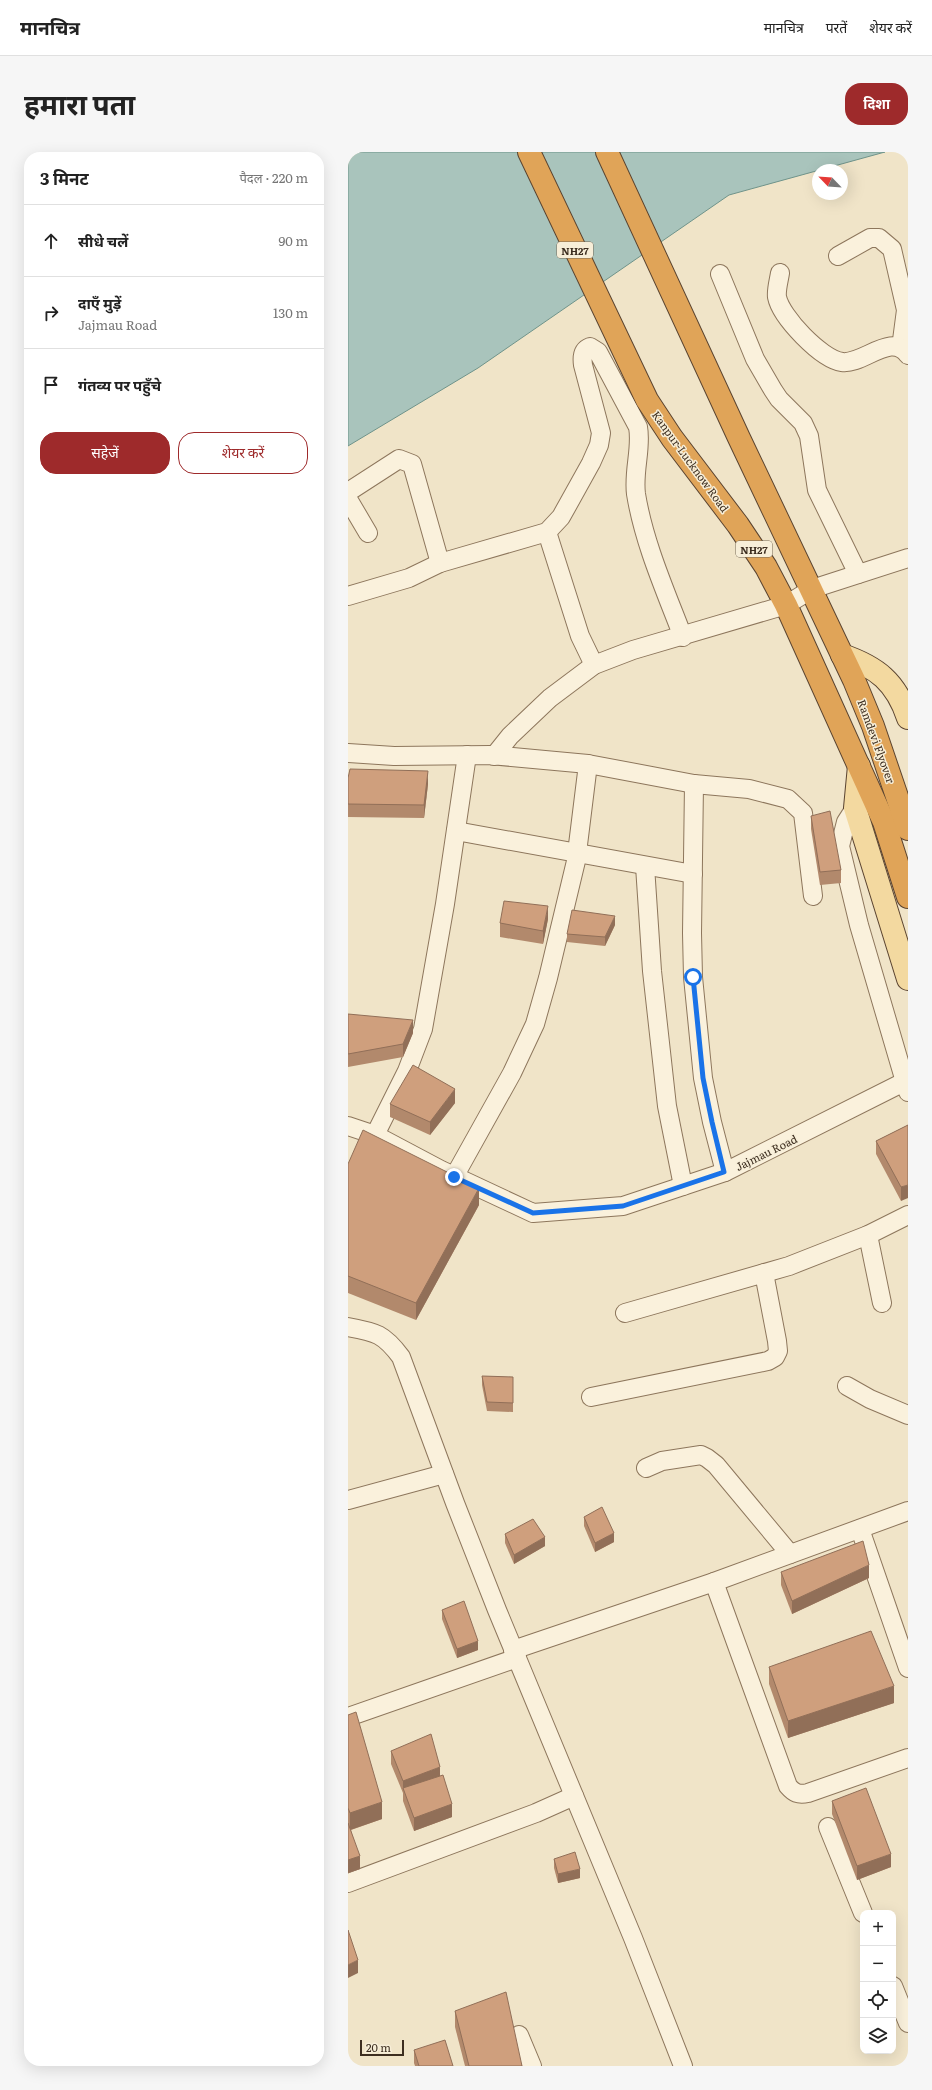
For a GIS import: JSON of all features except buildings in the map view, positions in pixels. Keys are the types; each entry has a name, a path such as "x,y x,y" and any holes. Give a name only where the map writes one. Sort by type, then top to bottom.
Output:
{"highway":[{"name":"Kanpur-Lucknow Road","path":"529,152 647,400 672,438 738,525 766,567 786,605 859,766"},
{"name":"NH27","path":"606,152 842,655"},
{"name":"Ramdevi Flyover","path":"842,655 873,726 908,829"},
{"name":"NH27","path":"859,766 884,822 908,897"}],"main road":[{"path":"842,655 865,663 884,677 902,702 908,718"},
{"path":"859,766 831,816 908,979"}],"street":[{"path":"780,273 777,296 781,309 788,320 825,355 840,362 851,362 886,347 895,346 904,351 906,292 892,249 879,238 870,238 838,256"},
{"path":"720,274 755,359 772,390 803,423 810,436 817,490 858,574"},
{"path":"348,596 409,578 440,563 548,532 561,517 591,463 599,445 601,433 583,365 583,354 587,348 590,347 598,352 638,427 640,437 635,463 636,493 647,541 683,637"},
{"path":"348,492 399,459 412,464 440,563"},
{"path":"348,499 368,533"},
{"path":"548,532 574,618 594,665"},
{"path":"494,756 510,736 550,698 594,665 633,650 683,637 733,620 786,605 812,590 908,558"},
{"path":"348,753 394,756 494,756 588,764 694,784 749,790 788,799 831,816"},
{"path":"375,1134 407,1071 423,1029 444,912 467,756"},
{"path":"454,1177 512,1073 535,1024 548,978 577,853 588,764"},
{"path":"694,784 693,977 703,1078 724,1172"},
{"path":"813,896 831,816"},
{"path":"831,816 840,846 859,925 907,1085"},
{"path":"456,831 693,874"},
{"path":"645,866 652,971 667,1106 683,1186"},
{"name":"Jajmau Road","path":"348,1126 375,1134 454,1177 533,1213 623,1206 724,1172 907,1085"},
{"path":"625,1313 789,1266 868,1235 908,1216"},
{"path":"868,1235 882,1304"},
{"path":"590,1397 768,1361 776,1357 778,1351 777,1341 764,1273"},
{"path":"348,1327 371,1331 389,1340 401,1357 444,1474 515,1654 633,1938 682,2066"},
{"path":"847,1386 870,1399 908,1414"},
{"path":"646,1468 662,1461 701,1455 707,1458 716,1465 790,1554"},
{"path":"348,1500 444,1474"},
{"path":"348,1717 515,1654 908,1511"},
{"path":"860,1529 908,1668"},
{"path":"714,1582 788,1786 793,1792 800,1795 808,1793 908,1758"},
{"path":"348,1883 536,1813 574,1796"},
{"path":"828,1827 862,1910"},
{"path":"896,1993 908,2023"},
{"path":"518,2035 532,2066"}],"water":[{"path":"348,152 885,152 841,164 812,164 812,172 729,195 478,368 348,446"}],"route":[{"path":"454,1177 533,1213 623,1206 724,1172 703,1078 693,977"}]}
